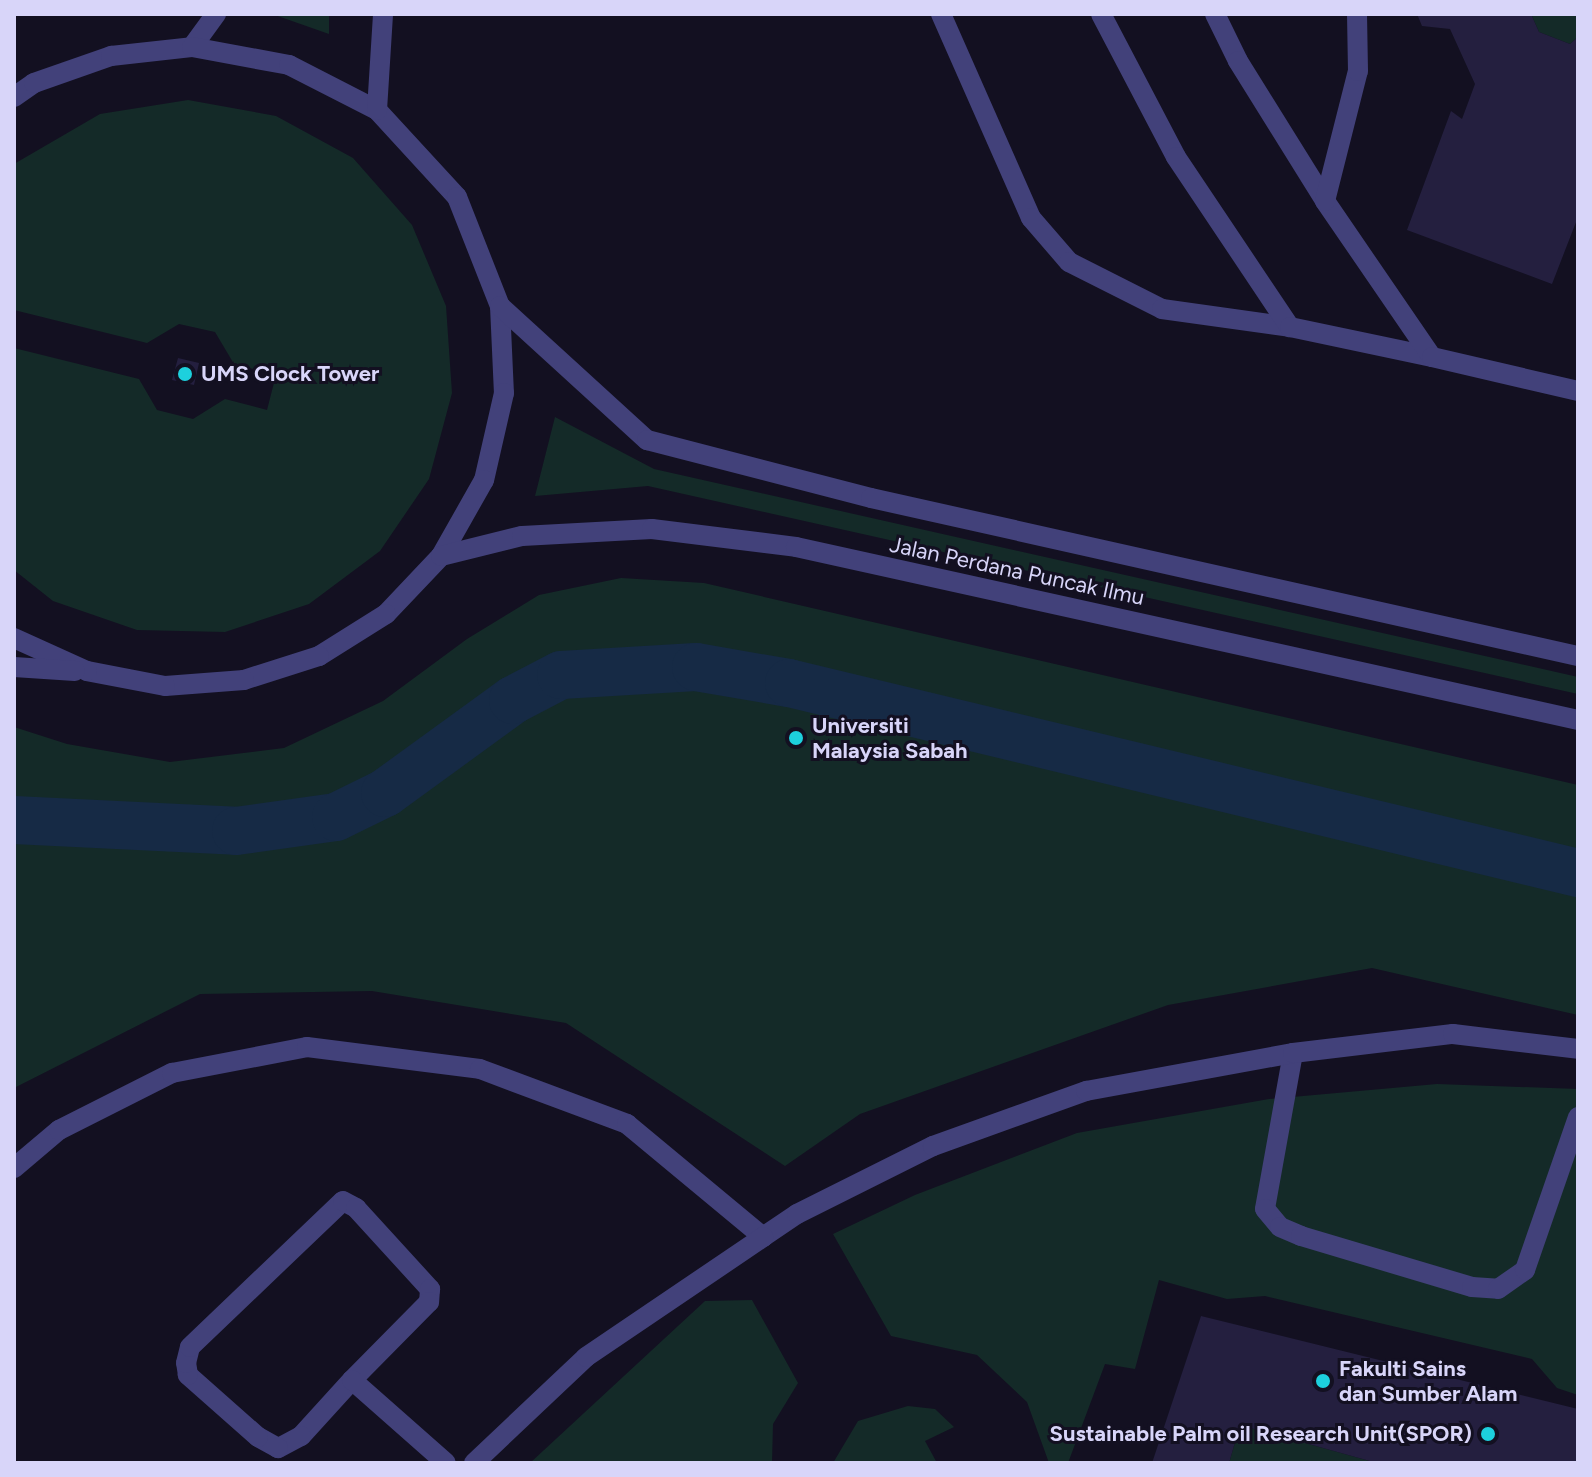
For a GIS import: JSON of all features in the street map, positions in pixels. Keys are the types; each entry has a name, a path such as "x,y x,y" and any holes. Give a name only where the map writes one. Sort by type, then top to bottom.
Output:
{"street":[{"path":"192,47 216,14"},
{"path":"377,110 383,14"},
{"path":"941,14 1031,218 1069,262 1162,309 1290,327 1578,391"},
{"path":"1101,14 1176,157 1290,327"},
{"path":"1215,14 1238,61 1325,201 1432,357"},
{"path":"1325,201 1358,71 1357,14"},
{"path":"14,97 34,83 111,56 192,47 289,65 377,110 457,197 500,306 504,393 484,480 441,556 386,614 319,656 244,680 180,685 87,671 14,667"},
{"name":"Jalan Perdana Puncak Ilmu","path":"500,306 647,440 886,501 1578,656"},
{"name":"Jalan Perdana Puncak Ilmu","path":"441,556 522,536 652,529 796,547 1578,720"},
{"path":"14,638 87,671"},
{"path":"474,1463 586,1357 797,1214 933,1146 1086,1091 1293,1053 1453,1034 1578,1049"},
{"path":"14,1168 59,1130 172,1073 307,1047 480,1069 627,1124 763,1237"},
{"path":"1293,1053 1265,1209 1280,1227 1301,1236 1472,1287 1498,1289 1525,1270 1578,1117"},
{"path":"343,1201 356,1208 430,1289 429,1302 352,1380 301,1436 278,1448 258,1437 188,1375 186,1363 190,1347 343,1201"},
{"path":"352,1380 446,1463"}],"green space":[{"path":"272,14 329,14 329,34"},
{"path":"1531,14 1578,14 1578,37 1570,44 1539,32"},
{"path":"188,100 276,116 353,158 412,225 446,306 452,393 429,479 380,551 309,604 225,632 137,630 53,601 14,570 14,348 139,379 157,410 193,419 225,399 267,410 276,375 234,364 215,332 179,324 147,343 14,310 14,164 100,114"},
{"path":"555,417 654,469 1578,677 1578,694 648,486 535,496"},
{"path":"621,578 704,583 1578,785 1578,1015 1372,968 1168,1005 860,1114 785,1166 566,1023 372,991 200,994 14,1088 14,727 67,744 170,762 284,748 383,701 467,639 539,595"},
{"path":"1437,1084 1578,1089 1578,1395 1557,1388 1532,1359 1265,1296 1227,1299 1159,1280 1135,1369 1105,1364 1068,1463 1049,1463 1027,1402 977,1355 891,1336 833,1234 915,1195 1077,1133 1269,1099"},
{"path":"752,1300 798,1383 773,1424 772,1463 530,1463 705,1301"},
{"path":"908,1406 935,1409 954,1427 925,1441 937,1463 833,1463 858,1421"},
{"path":"1240,1425 1377,1463 1229,1463"}],"building":[{"path":"1417,14 1531,14 1539,32 1570,44 1578,37 1578,217 1552,284 1407,230 1451,111 1462,119 1475,84 1450,29 1422,26"},
{"name":"UMS Clock Tower","path":"178,358 199,363 194,385 172,380"},
{"name":"Fakulti Sains dan Sumber Alam","path":"1201,1316 1578,1409 1578,1463 1377,1463 1240,1425 1229,1463 1152,1463"}],"waterway":[{"path":"14,820 236,831 336,817 385,793 513,700 561,675 696,667 789,683 1578,873"}],"place":[{"name":"UMS Clock Tower","path":"185,374"},
{"name":"Universiti Malaysia Sabah","path":"796,738"},
{"name":"Fakulti Sains dan Sumber Alam","path":"1323,1381"},
{"name":"Sustainable Palm oil Research Unit(SPOR)","path":"1488,1434"}]}
